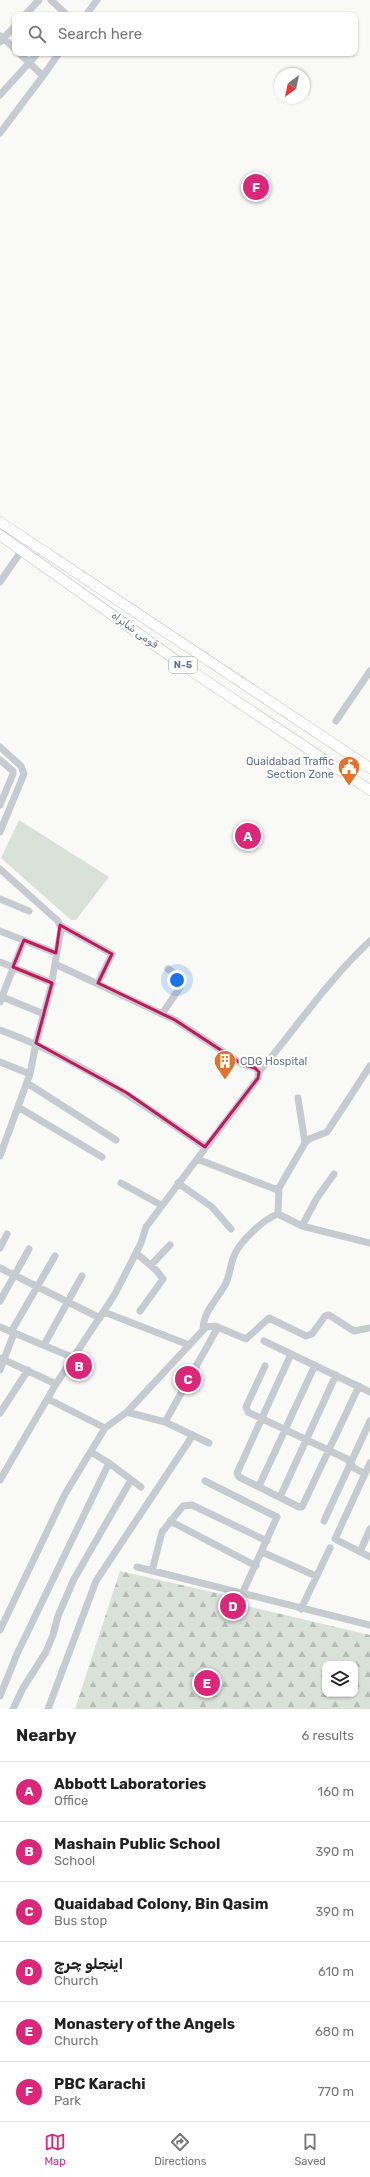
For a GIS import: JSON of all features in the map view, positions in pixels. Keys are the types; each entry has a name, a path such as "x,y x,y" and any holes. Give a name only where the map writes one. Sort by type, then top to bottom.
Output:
{"highway":[{"name":"قومی شاہراہ","path":"0,522 370,768"},
{"name":"قومی شاہراہ","path":"0,536 22,550 184,666 370,790"}],"street":[{"path":"28,12 39,0"},
{"path":"52,0 64,12"},
{"path":"88,12 96,0"},
{"path":"12,29 1,39 12,47"},
{"path":"22,56 43,76"},
{"path":"0,95 35,56"},
{"path":"0,133 57,56"},
{"path":"0,582 22,550"},
{"path":"336,721 370,671"},
{"path":"0,747 21,766 24,774 0,832"},
{"path":"0,760 13,771 13,774 0,805"},
{"path":"0,869 58,921 61,929 52,983 36,1043 30,1074 0,1156"},
{"path":"0,899 29,911"},
{"path":"60,925 112,954 98,983"},
{"path":"0,931 56,953"},
{"path":"24,940 1,998 44,1014"},
{"path":"0,1480 3,1470 56,1384 115,1294 136,1253 146,1227 258,1078 259,1072 353,956 370,942"},
{"path":"0,962 52,983"},
{"path":"55,964 175,1020 242,1064 255,1068 259,1072"},
{"path":"162,1014 183,982 182,978 168,969"},
{"path":"0,1030 36,1043 127,1093 205,1147"},
{"path":"0,1062 30,1074"},
{"path":"278,1214 279,1188 305,1143 309,1139 327,1132 370,1066"},
{"path":"27,1083 116,1140"},
{"path":"298,1098 305,1143"},
{"path":"18,1107 102,1157"},
{"path":"197,1159 275,1189 279,1188"},
{"path":"302,1226 317,1198 334,1174"},
{"path":"121,1183 161,1206"},
{"path":"178,1183 212,1207 231,1229"},
{"path":"278,1214 302,1226 370,1243"},
{"path":"203,1329 206,1317 227,1280 234,1254 240,1245 266,1220 278,1214"},
{"path":"0,1248 7,1234"},
{"path":"151,1265 170,1245"},
{"path":"0,1301 28,1249"},
{"path":"136,1253 151,1265 164,1281 140,1311"},
{"path":"0,1370 2,1359 13,1332 55,1256"},
{"path":"0,1268 38,1286 68,1303 188,1345"},
{"path":"44,1345 82,1276"},
{"path":"0,1630 65,1494 104,1428 127,1412 203,1329 210,1325 246,1339 269,1318 306,1336 312,1334 325,1316 329,1315 354,1331 370,1328"},
{"path":"0,1327 74,1358"},
{"path":"165,1422 218,1327"},
{"path":"264,1341 370,1392"},
{"path":"291,1354 237,1474 239,1478 302,1507 359,1386"},
{"path":"2,1359 56,1384"},
{"path":"259,1486 315,1365"},
{"path":"265,1366 246,1408 248,1412 286,1428 330,1450 351,1462 354,1468 365,1474"},
{"path":"0,1413 28,1370"},
{"path":"280,1497 336,1375"},
{"path":"48,1399 104,1428"},
{"path":"127,1412 165,1422 209,1443"},
{"path":"324,1521 370,1421"},
{"path":"48,1709 96,1581 193,1436"},
{"path":"91,1452 109,1463 141,1487"},
{"path":"0,1696 30,1625 109,1463"},
{"path":"370,1463 335,1539 370,1557"},
{"path":"13,1709 23,1688 46,1652 53,1635 58,1616 74,1579 131,1480"},
{"path":"205,1480 275,1515 277,1519 242,1594"},
{"path":"152,1571 162,1532 183,1506 192,1505 267,1541"},
{"path":"170,1521 256,1566"},
{"path":"360,1552 370,1528"},
{"path":"301,1609 330,1548"},
{"path":"262,1552 316,1576"},
{"path":"137,1567 370,1625"}],"highlighted area":[{"path":"60,925 112,954 98,983 175,1020 242,1064 255,1068 259,1072 258,1078 205,1147 127,1093 36,1043 52,983 13,967 24,940 56,953"}],"green space":[{"path":"19,820 109,877 76,920 71,920 1,858"},
{"path":"120,1571 243,1599 242,1605 370,1635 370,1709 75,1709"}],"place":[{"name":"PBC Karachi","path":"256,187"},
{"name":"Quaidabad Traffic Section Zone","path":"349,786"},
{"name":"Abbott Laboratories","path":"248,836"},
{"name":"CDG Hospital","path":"225,1080"},
{"name":"Mashain Public School","path":"79,1366"},
{"name":"Quaidabad Colony, Bin Qasim","path":"188,1379"},
{"name":"اینجلو چرچ","path":"233,1606"},
{"name":"Monastery of the Angels","path":"207,1683"}]}
